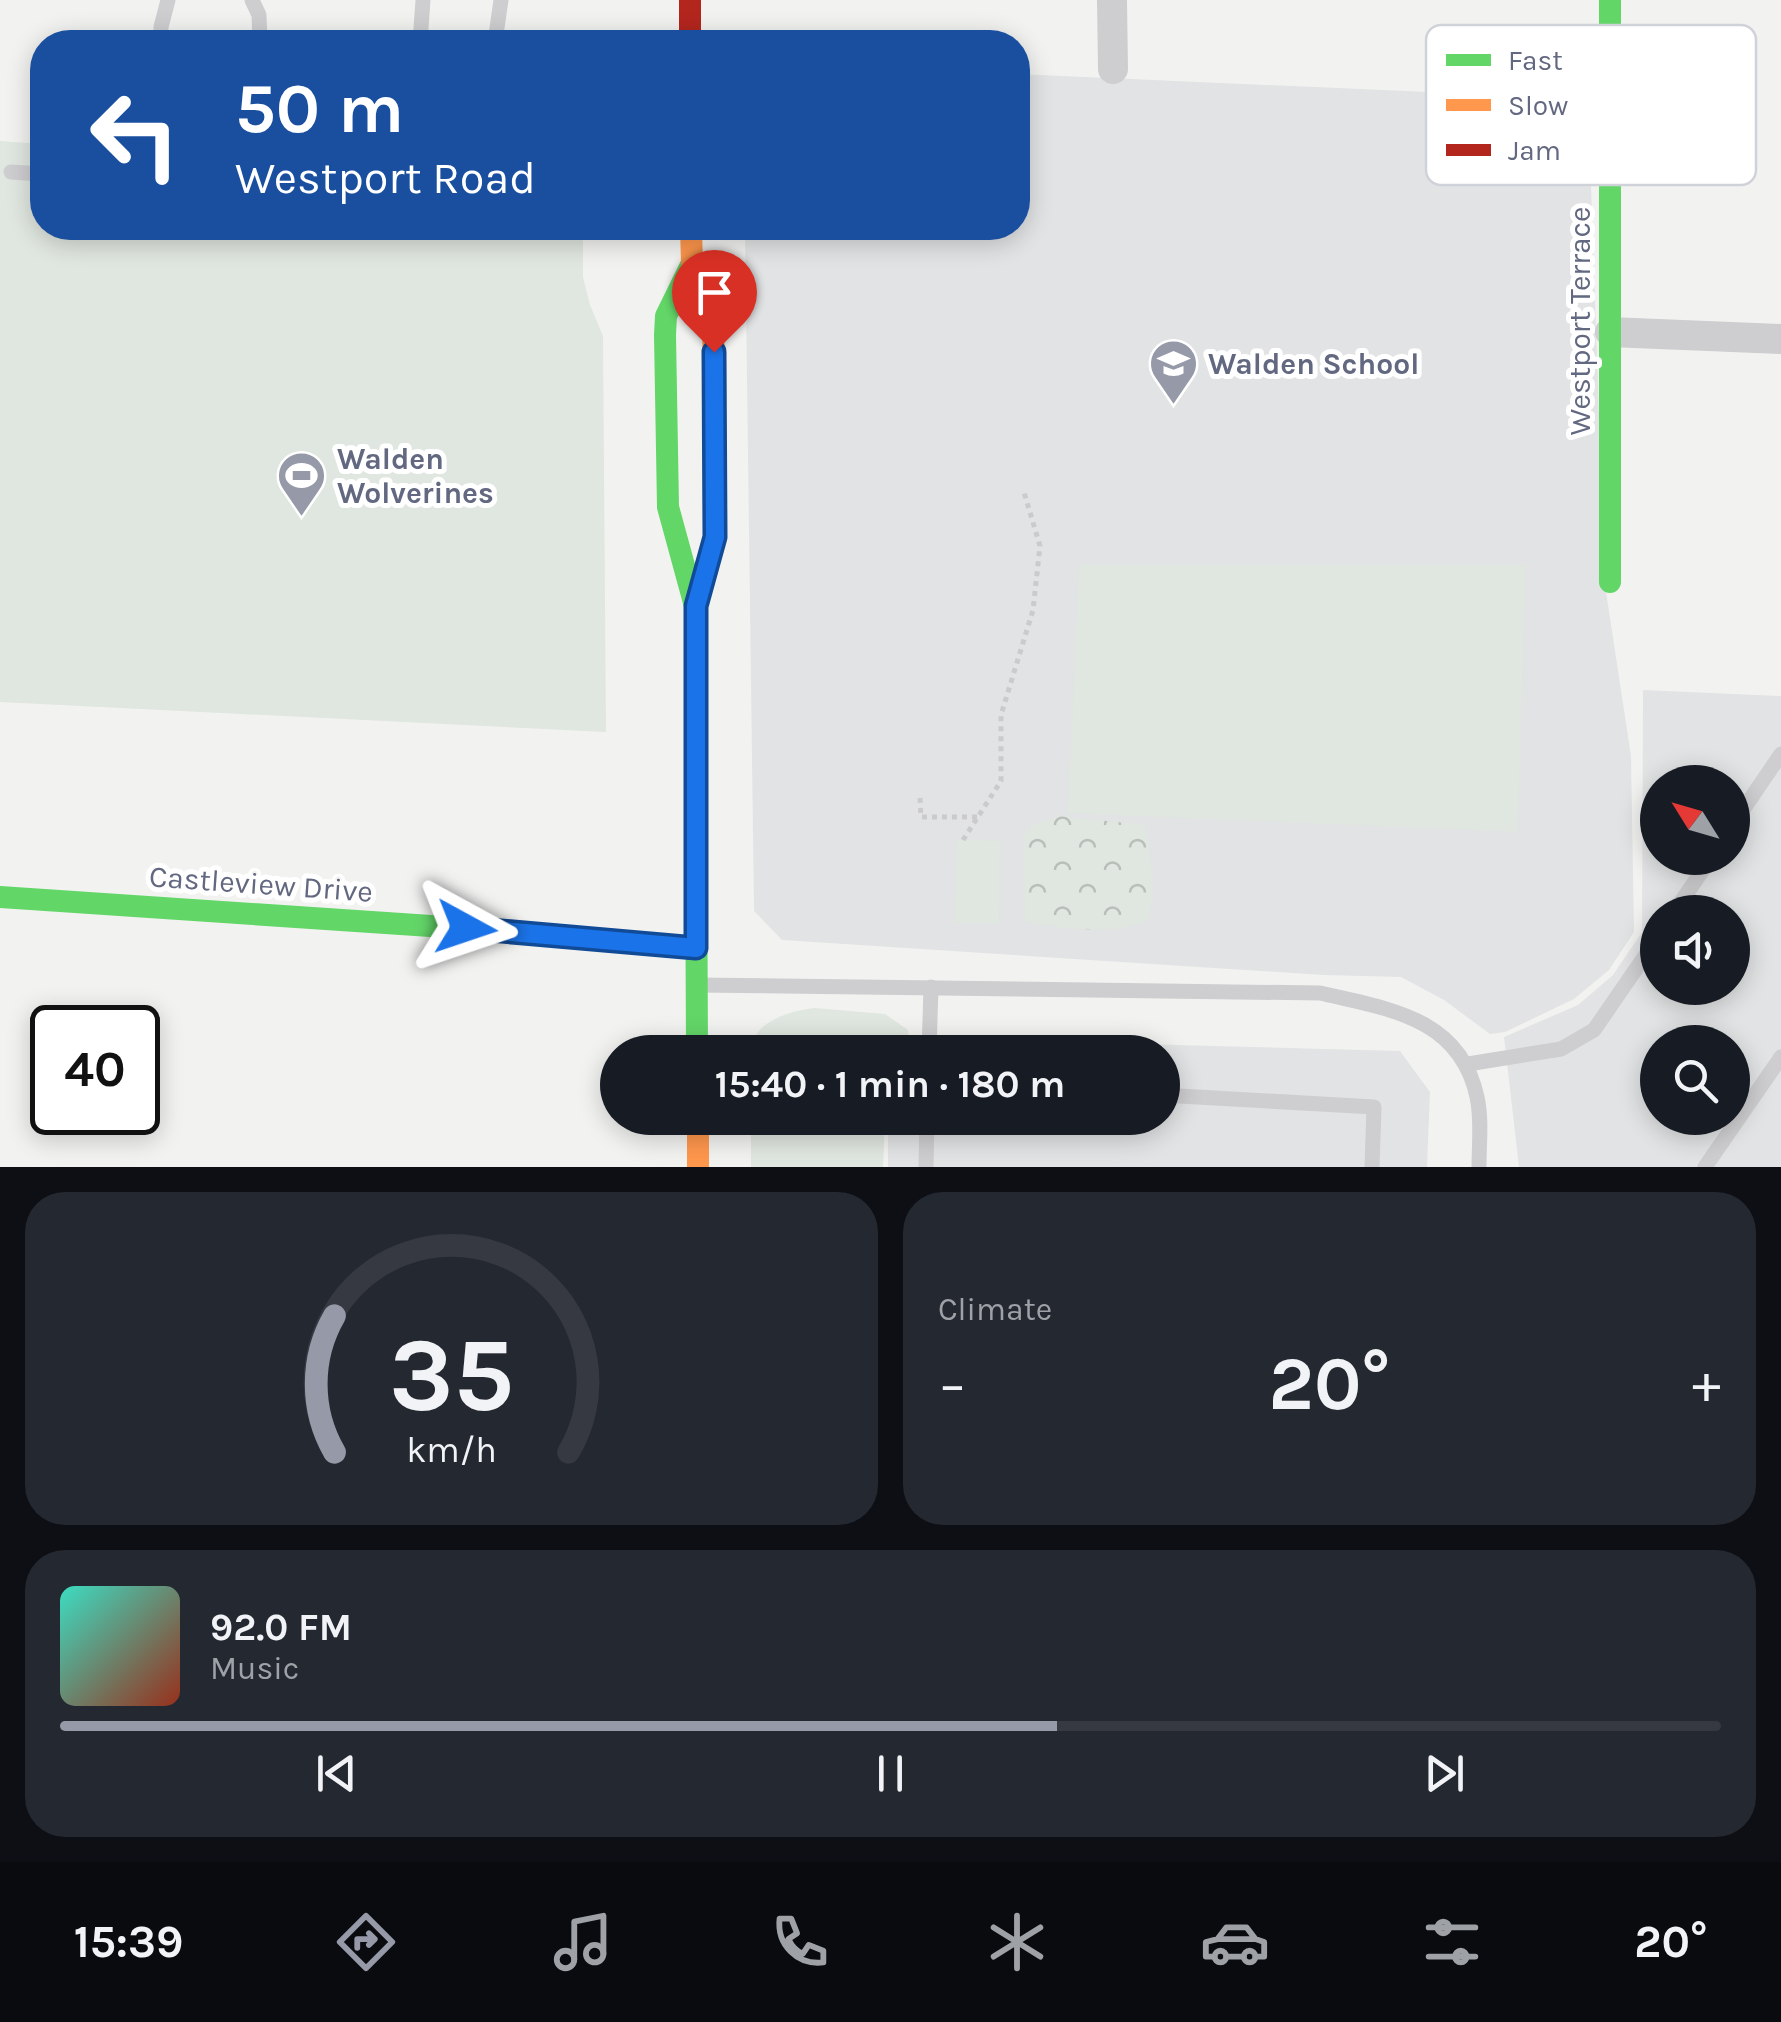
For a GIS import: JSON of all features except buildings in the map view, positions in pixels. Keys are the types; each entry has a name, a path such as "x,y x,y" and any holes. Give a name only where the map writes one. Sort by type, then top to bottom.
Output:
{"main road":[{"path":"690,0 690,30"},
{"name":"Westport Terrace","path":"1610,185 1610,582"},
{"path":"691,240 692,263 714,324 716,473 715,537 696,606 698,1035"},
{"path":"692,263 666,316 668,507 696,606"},
{"name":"Castleview Drive","path":"0,897 696,948"},
{"path":"698,1135 698,1167"}],"street":[{"path":"1112,0 1114,69"},
{"path":"1610,332 1781,339"}],"lane":[{"path":"161,30 168,0"},
{"path":"252,0 260,15 260,30"},
{"path":"421,30 423,0"},
{"path":"497,30 501,0"},
{"path":"11,172 30,173"},
{"path":"1750,800 1781,754"},
{"path":"1468,1064 1561,1049 1594,1030 1640,963"},
{"path":"697,985 1320,993 1390,1009 1450,1040 1468,1064 1478,1100 1479,1167"},
{"path":"930,1035 931,988"},
{"path":"1706,1167 1781,1057"},
{"path":"1180,1095 1374,1107 1372,1167"},
{"path":"926,1167 927,1135"}],"path":[{"path":"963,840 1000,781 1000,714 1033,610 1040,546 1023,490"},
{"path":"920,798 921,817 977,817"}],"shaded area":[{"name":"Walden School","path":"1030,75 1426,92 1426,185 1591,185 1605,585 1631,756 1634,932 1609,970 1574,999 1505,1032 1490,1034 1444,1000 1401,977 782,940 754,911 745,240 1030,240"},
{"path":"1643,690 1781,696 1781,1167 1519,1167 1504,1037 1578,1005 1613,975 1640,935 1640,1005 1750,1005 1750,895 1642,895 1642,875 1750,875 1750,765 1643,765"},
{"path":"1180,1045 1400,1051 1430,1092 1427,1167 888,1167 888,1135 1180,1135"}],"green space":[{"name":"Walden Wolverines","path":"0,141 30,143 30,240 583,240 583,277 603,336 606,732 0,702"},
{"path":"1079,565 1525,565 1518,832 1068,813"},
{"path":"1059,816 1145,825 1152,887 1147,918 1138,924 1108,929 1025,921 1023,838 1032,825"},
{"path":"957,840 1000,841 999,923 955,923"},
{"path":"815,1008 885,1014 908,1030 908,1035 756,1035 774,1019"},
{"path":"751,1135 884,1135 883,1167 751,1167"}],"traffic: fast":[{"path":"1610,0 1610,25"},
{"path":"1610,185 1610,582"},
{"path":"692,263 666,316 665,335 668,507 695,606 697,1035"},
{"path":"0,897 696,948"}],"traffic: slow":[{"path":"691,240 692,263 713,324 716,473 715,537 695,606"},
{"path":"698,1135 698,1167"}],"traffic: jam":[{"path":"690,0 690,30"}],"place":[{"name":"Walden School","path":"1173,406"},
{"name":"Walden Wolverines","path":"302,518"}],"route":[{"path":"466,928 696,948 696,606 715,537 714,352"}]}
